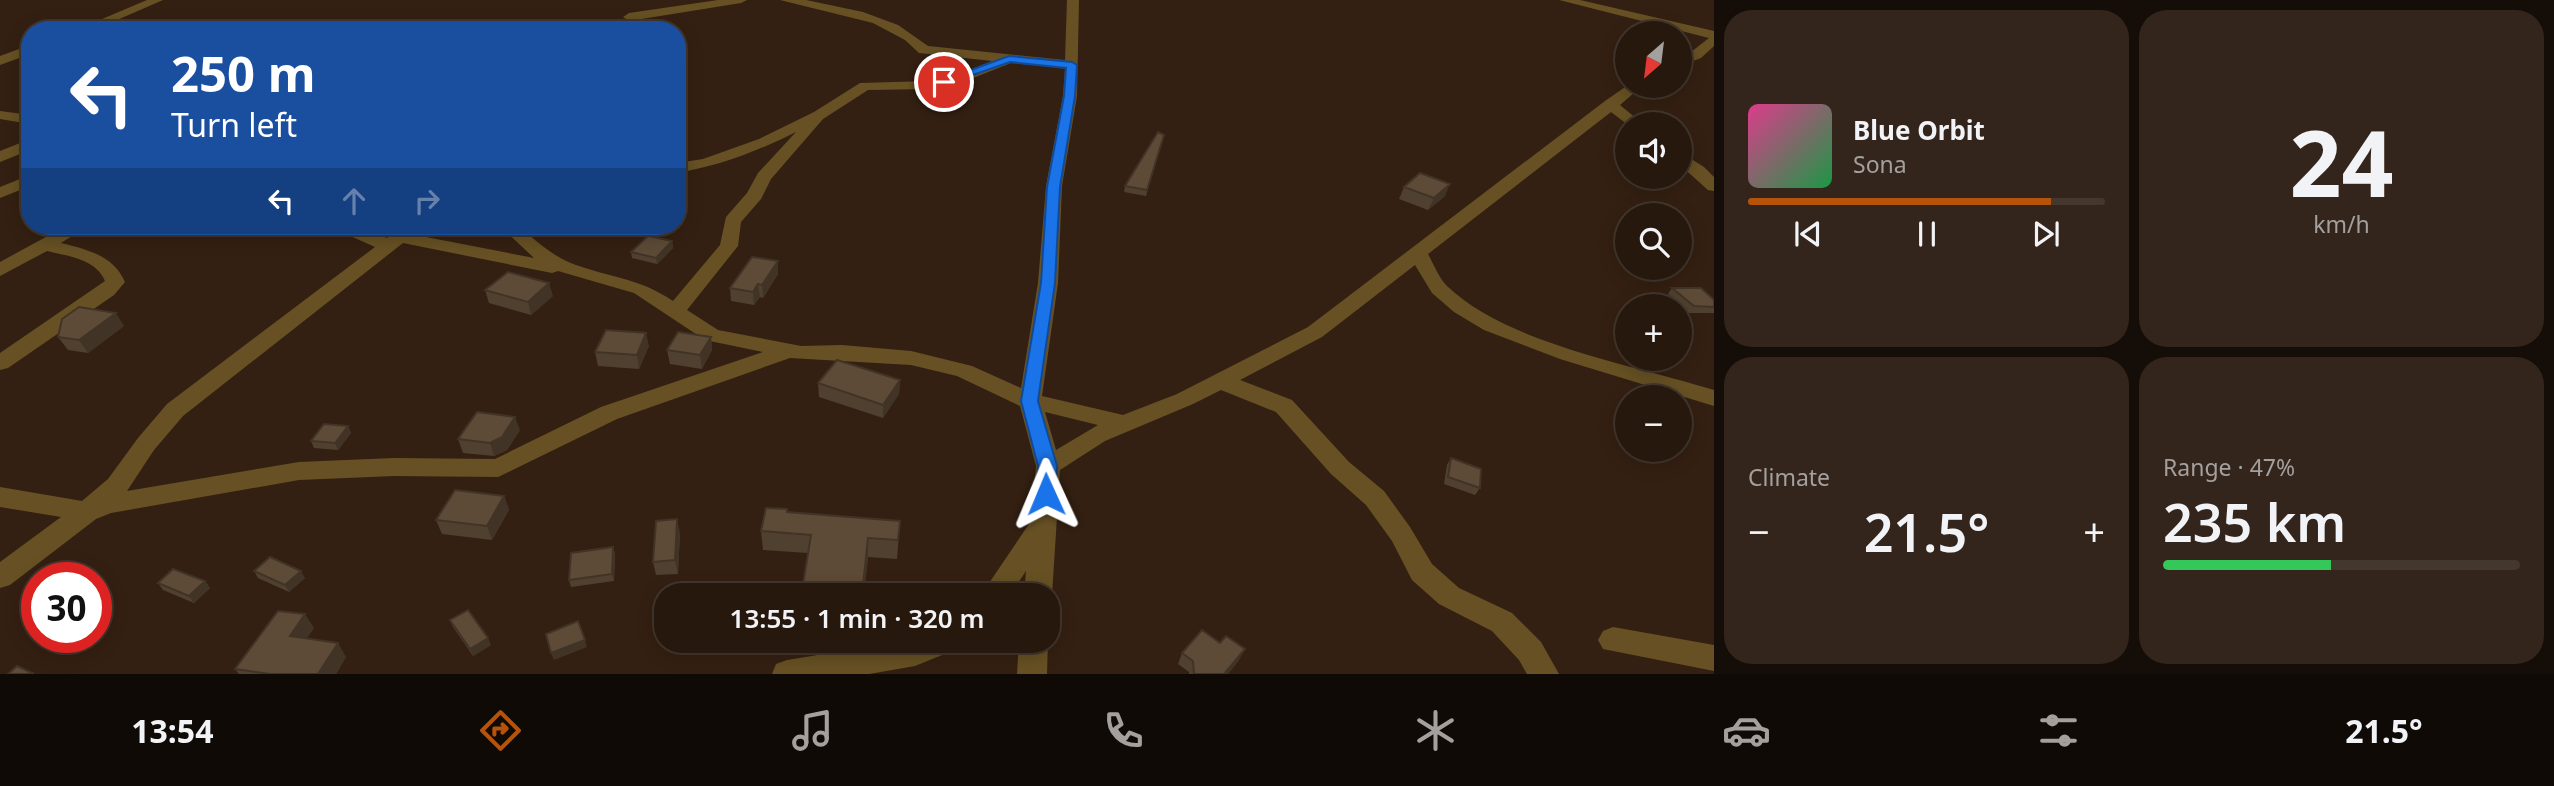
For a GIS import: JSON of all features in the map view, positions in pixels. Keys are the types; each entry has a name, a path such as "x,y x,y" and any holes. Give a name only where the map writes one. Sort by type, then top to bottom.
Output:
{"street":[{"path":"104,21 157,0"},
{"path":"626,21 651,0"},
{"path":"629,17 741,0"},
{"path":"786,0 876,19 910,36 924,50 1072,65"},
{"path":"1039,583 1048,466 1030,401 1048,283 1054,187 1070,96 1073,0"},
{"path":"1566,0 1714,38"},
{"path":"1692,57 1714,38"},
{"path":"0,61 21,53"},
{"path":"686,166 706,163 764,142 819,115 865,86 930,85 958,79 1009,59"},
{"path":"1048,466 1084,442 1222,382 1315,332 1619,98"},
{"path":"1611,104 1621,112"},
{"path":"0,115 21,118"},
{"path":"675,311 729,246 732,221 755,195 764,177 802,139 819,115"},
{"path":"0,157 21,148"},
{"path":"1692,166 1714,186"},
{"path":"0,194 21,184"},
{"path":"0,270 62,235"},
{"path":"518,235 533,249 573,271"},
{"path":"0,577 87,512 117,486 146,444 176,410 310,304 401,237 629,284 712,335 788,351 911,358 964,371 1030,401 1122,424"},
{"path":"0,363 107,291 115,282 113,273 101,261 44,245"},
{"path":"1417,252 1439,289 1452,301 1485,321 1547,346 1714,398"},
{"path":"0,497 87,512 109,504 299,471 394,467 498,468 620,408 788,351"},
{"path":"1222,382 1284,406 1340,468 1376,499 1401,534 1422,572 1449,596 1502,622 1530,651 1544,674"},
{"path":"1003,583 1045,522"},
{"path":"1613,640 1714,659"},
{"path":"787,674 915,653"},
{"path":"1032,674 1033,653"}],"building":[{"path":"1158,132 1164,135 1147,190 1125,186"},
{"path":"1420,173 1450,184 1434,198 1404,187"},
{"path":"648,236 672,241 656,258 631,252"},
{"path":"752,257 778,261 762,285 758,284 753,292 730,288"},
{"path":"508,272 549,283 528,302 485,290"},
{"path":"1672,288 1701,288 1714,300 1714,307 1694,306 1692,294 1679,294"},
{"path":"79,307 116,313 79,340 58,337 62,319"},
{"path":"606,330 646,333 637,355 595,352"},
{"path":"678,332 711,337 700,355 667,350"},
{"path":"837,360 900,380 883,405 818,383"},
{"path":"477,412 515,417 502,437 490,443 458,439"},
{"path":"324,424 348,426 335,443 311,441"},
{"path":"1451,458 1481,469 1480,488 1448,477"},
{"path":"455,490 504,496 487,526 436,520"},
{"path":"766,508 900,521 898,540 868,538 863,583 803,583 811,535 761,531"},
{"path":"677,519 675,560 653,562 656,521"},
{"path":"613,547 612,574 569,580 571,553"},
{"path":"270,557 301,571 285,585 254,571"},
{"path":"173,569 205,581 189,596 158,583"},
{"path":"468,610 488,638 470,649 450,620"},
{"path":"278,611 305,614 290,636 338,643 318,674 270,674 235,669"},
{"path":"578,621 585,640 551,653 546,634"},
{"path":"1202,630 1220,643 1226,636 1245,649 1224,674 1194,674 1193,661 1182,653"},
{"path":"17,666 34,674 8,674"}],"route":[{"path":"944,82 1009,59 1072,65 1070,96 1054,187 1048,283 1030,401 1048,466 1046,494"}]}
